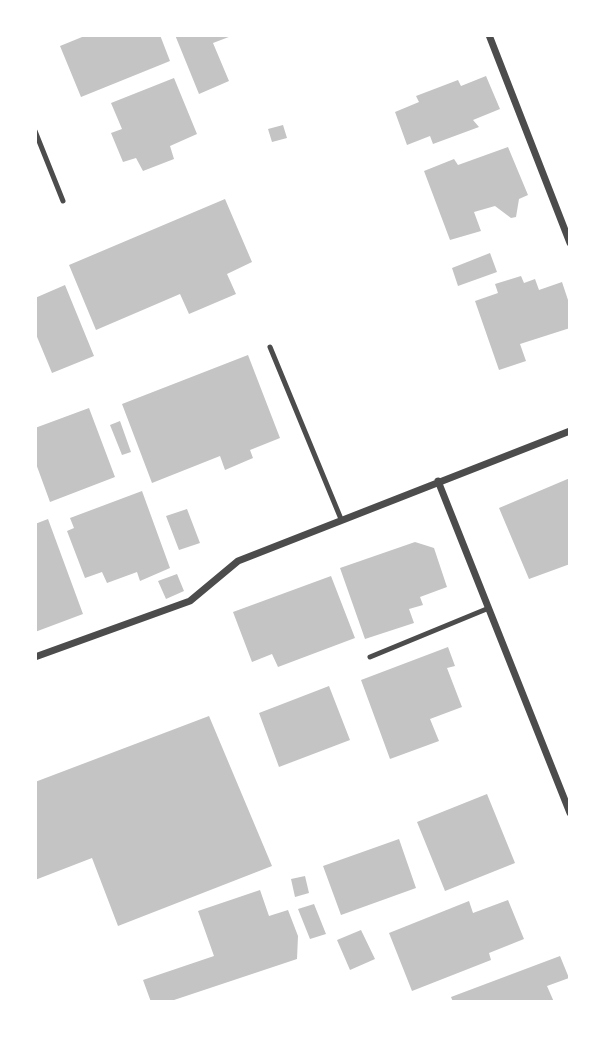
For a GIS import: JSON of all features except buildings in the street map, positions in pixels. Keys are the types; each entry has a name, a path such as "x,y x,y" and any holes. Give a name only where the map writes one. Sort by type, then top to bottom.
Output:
{"street":[{"path":"489,35 570,243"},
{"path":"35,657 190,601 238,561 570,431"},
{"path":"438,481 570,813"}],"lane":[{"path":"35,131 63,201"},
{"path":"270,347 341,519"},
{"path":"370,657 489,608"}]}
